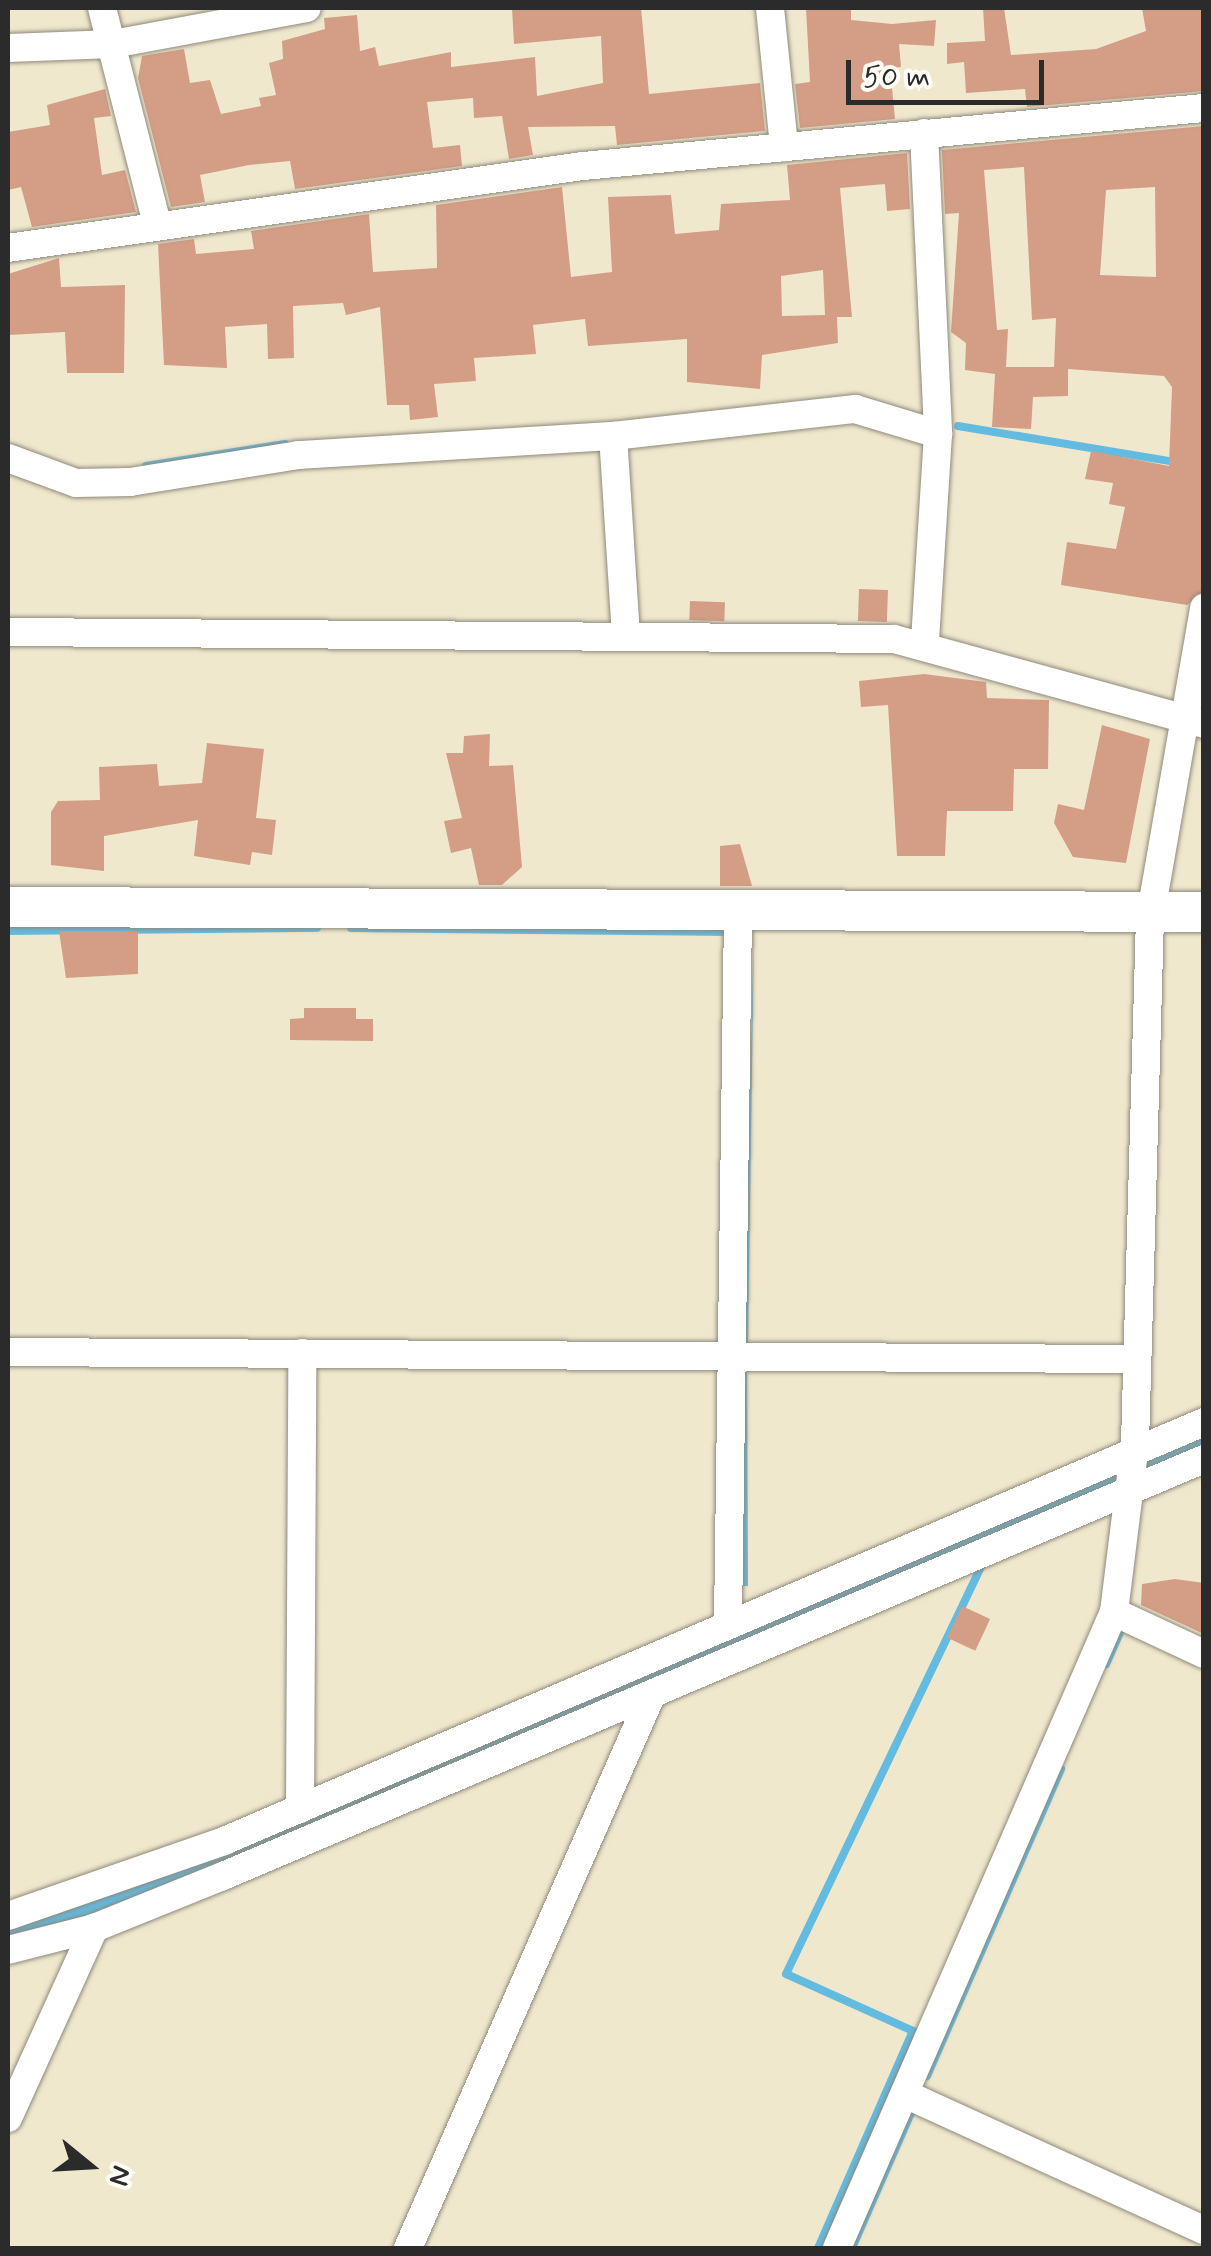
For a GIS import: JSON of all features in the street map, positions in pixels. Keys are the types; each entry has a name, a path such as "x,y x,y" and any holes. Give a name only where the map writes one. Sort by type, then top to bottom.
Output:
{"street":[{"path":"102,8 157,223"},
{"path":"8,48 113,44 307,8"},
{"path":"770,8 784,148"},
{"path":"8,248 157,223 784,148 1204,108"},
{"path":"924,133 938,434 925,644"},
{"path":"8,458 76,483 130,482 299,454 613,436 855,408 938,434"},
{"path":"613,436 626,636"},
{"path":"837,2248 1114,1612 1132,1466 1150,918 1194,721 1204,608"},
{"path":"8,632 626,636 925,644 1194,721"},
{"path":"8,907 1150,918 1204,912"},
{"path":"728,1622 738,914"},
{"path":"8,1352 1137,1358"},
{"path":"300,1808 302,1353"},
{"path":"8,1950 94,1928 650,1696 1132,1466 1204,1422"},
{"path":"8,1916 210,1847 728,1622 1132,1466 1204,1459"},
{"path":"1114,1612 1204,1654"},
{"path":"408,2248 650,1696"},
{"path":"210,1847 223,1876"},
{"path":"8,2118 94,1928"},
{"path":"904,2094 1204,2230"}],"water":[{"path":"754,929 748,1347 743,1347"},
{"path":"747,1362 748,1586 743,1586"},
{"path":"1203,1424 1203,1451 229,1867 8,1945 8,1922"}],"building":[{"path":"512,8 641,8 649,94 760,83 765,131 617,145 615,126 528,127 533,155 509,159 502,116 474,118 473,98 427,102 433,148 460,145 462,166 295,189 290,161 249,165 200,175 205,202 171,207 138,78 142,56 184,49 190,83 210,80 221,114 261,106 259,98 276,95 269,63 283,59 282,41 325,29 324,18 357,15 360,51 375,47 379,66 451,52 451,67 535,57 537,96 603,83 601,36 514,44"},
{"path":"806,8 851,8 851,20 892,24 936,20 934,46 899,44 901,67 890,68 895,119 800,128 795,84 810,82"},
{"path":"983,8 1004,8 1011,55 1096,49 1146,31 1142,8 1204,8 1204,91 1027,107 1025,89 966,93 964,62 947,64 947,43 985,41"},
{"path":"105,89 111,116 94,118 102,175 125,170 136,212 32,227 21,187 8,190 8,132 50,125 47,105"},
{"path":"1204,126 1204,591 1187,605 1061,585 1067,542 1116,549 1125,507 1109,504 1113,483 1085,479 1091,451 1169,466 1172,387 1164,376 1068,369 1068,396 1033,397 1031,429 992,427 995,374 965,370 966,343 951,332 959,213 945,214 942,150","holes":["1024,167 1032,320 1056,318 1054,367 1006,367 1008,329 997,330 984,170","1155,187 1156,277 1100,275 1106,190"]},
{"path":"907,153 910,209 887,211 885,184 840,188 852,317 837,317 838,343 762,355 760,389 687,382 687,339 588,346 585,319 533,325 536,354 474,358 476,381 434,384 438,417 410,420 409,405 387,405 380,307 346,315 343,303 293,306 294,358 268,359 267,324 225,327 227,368 164,365 158,244 194,239 196,254 254,249 251,231 369,214 373,272 437,268 436,205 562,187 571,277 612,272 608,197 671,195 675,234 719,230 721,204 790,200 787,165","holes":["823,270 825,315 782,316 781,276"]},
{"path":"59,258 61,287 125,285 124,373 67,373 65,332 8,335 8,274"},
{"path":"859,589 888,590 887,622 858,621"},
{"path":"690,601 725,602 724,621 689,620"},
{"path":"924,674 986,682 987,698 1049,700 1048,769 1014,769 1013,811 947,811 945,856 897,856 888,705 861,707 859,681"},
{"path":"1102,725 1150,739 1126,863 1073,857 1054,823 1058,804 1084,810"},
{"path":"490,734 489,766 513,765 522,867 502,885 479,885 471,848 451,853 444,821 462,818 446,753 463,753 464,736"},
{"path":"207,743 264,749 256,818 276,820 272,855 252,852 250,865 194,856 198,820 104,836 104,871 51,865 51,812 58,801 100,800 99,767 157,764 159,786 202,783"},
{"path":"740,844 752,886 720,886 720,846"},
{"path":"59,931 138,931 138,974 66,978"},
{"path":"304,1008 356,1008 356,1019 373,1019 373,1041 290,1040 290,1019 304,1018"},
{"path":"1175,1579 1204,1583 1204,1634 1141,1605 1142,1584"},
{"path":"962,1606 990,1619 975,1651 947,1638"}],"waterway":[{"path":"958,426 1176,462"},
{"path":"146,466 285,444"},
{"path":"8,931 317,928"},
{"path":"351,928 732,932"},
{"path":"818,2248 913,2031 786,1974 982,1564"},
{"path":"1106,1664 1120,1633"},
{"path":"927,2076 1061,1769"},
{"path":"852,2248 911,2113"}]}
